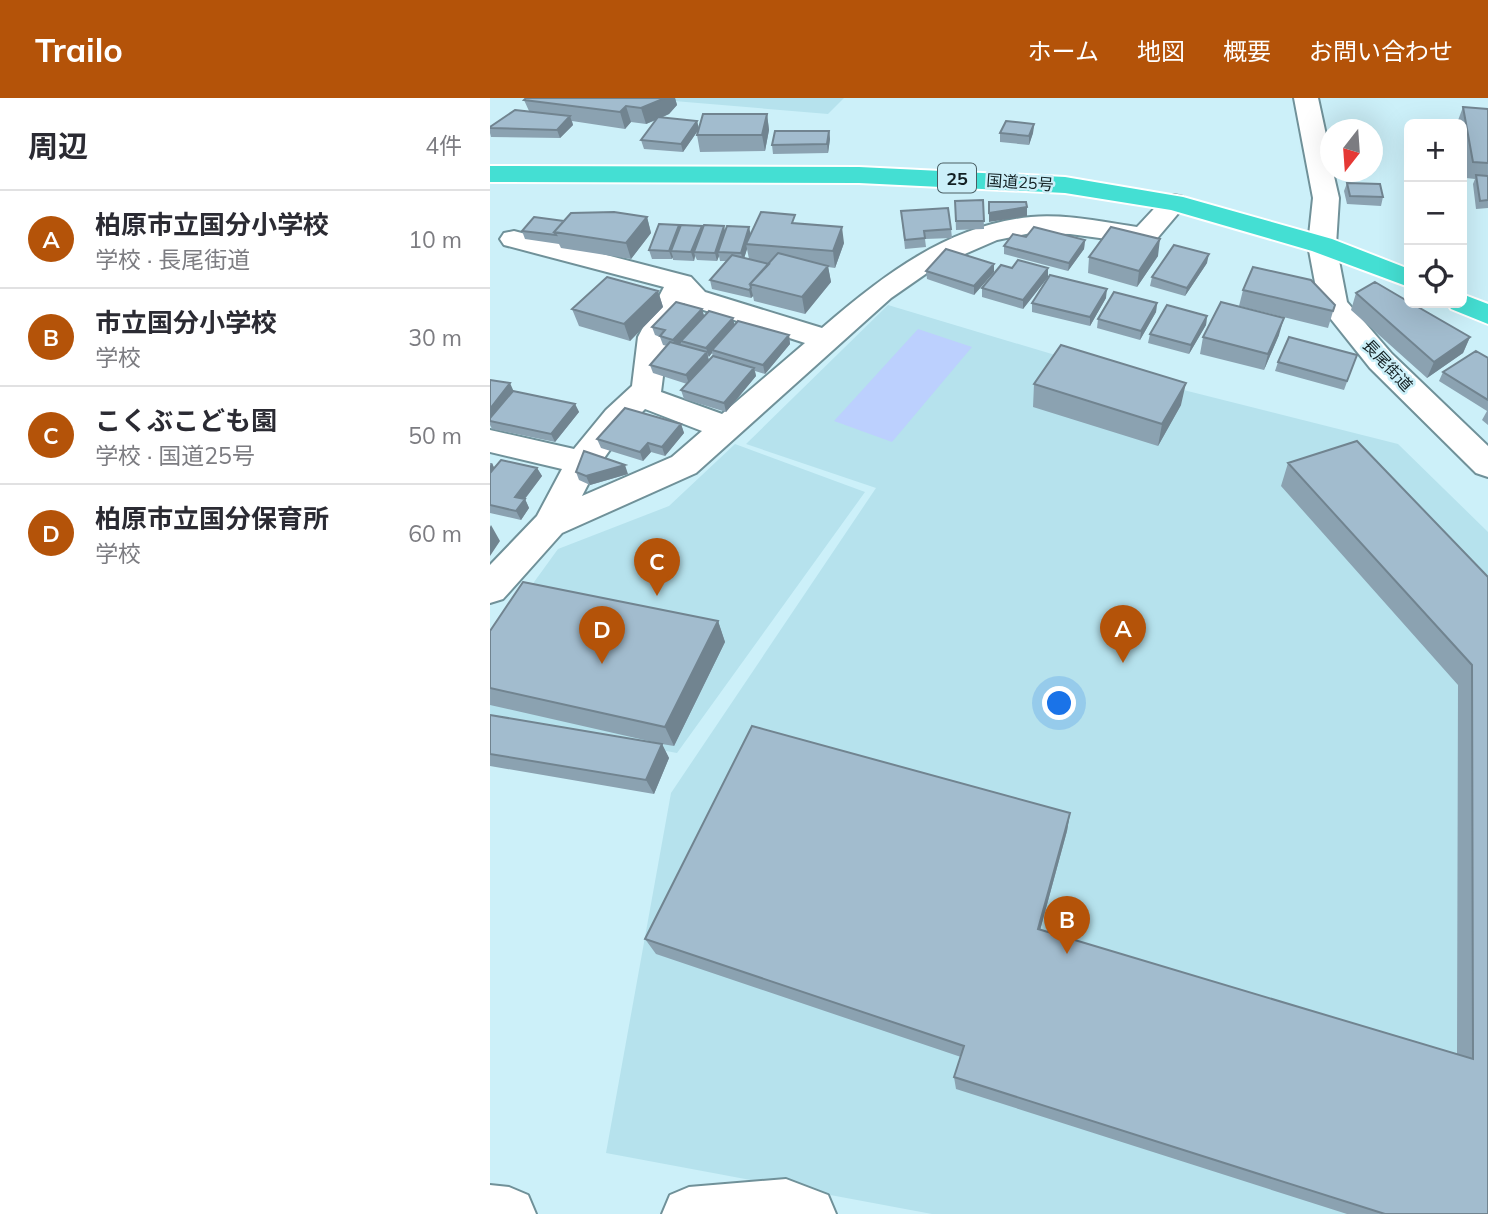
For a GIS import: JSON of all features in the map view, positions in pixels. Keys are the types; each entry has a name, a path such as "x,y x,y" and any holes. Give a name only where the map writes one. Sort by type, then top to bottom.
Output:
{"highway":[{"name":"国道25号","path":"490,174 859,175 1065,185 1174,203 1322,245 1404,277"},
{"path":"1467,306 1488,315"}],"street":[{"name":"長尾街道","path":"1306,98 1325,198 1322,245 1333,304 1381,361 1488,465"},
{"path":"550,524 684,465 881,292 927,261 989,234 1031,225 1070,226 1144,236 1174,203"},
{"path":"514,239 681,283 695,298 827,340"},
{"path":"490,589 550,524 582,462 647,389 653,337 661,317 681,283"},
{"path":"629,407 727,428"},
{"path":"490,441 582,462"},
{"path":"690,1214 786,1206 809,1214"},
{"path":"490,1212 509,1214"}],"shaded area":[{"path":"638,98 844,98 828,114"},
{"path":"888,305 1112,372 1398,444 1488,532 1488,1214 932,1214 606,1153 671,793 876,488 746,444"},
{"path":"918,329 972,347 892,442 834,421"},
{"path":"735,444 865,492 677,753 490,719 490,643 558,549 669,506"}],"building":[{"path":"665,98 641,108 626,106 620,112 524,100"},
{"path":"1463,107 1488,109 1488,163 1473,162"},
{"path":"515,110 570,116 557,130 490,128"},
{"path":"703,114 767,114 762,135 697,135"},
{"path":"658,117 697,121 681,144 641,140"},
{"path":"1006,121 1034,124 1029,136 1000,133"},
{"path":"775,131 829,131 827,144 772,145"},
{"path":"1476,175 1488,176 1488,200 1480,201"},
{"path":"1347,183 1380,184 1383,197 1350,196"},
{"path":"983,200 984,221 956,221 955,201"},
{"path":"989,202 1026,202 1027,207 989,213"},
{"path":"948,208 951,229 924,231 925,238 905,240 901,211"},
{"path":"614,212 647,217 626,243 554,232 571,213"},
{"path":"761,212 795,215 792,223 842,227 833,251 746,244"},
{"path":"534,217 564,221 554,232 556,235 522,231"},
{"path":"659,224 679,225 669,251 649,250"},
{"path":"681,225 702,226 691,252 671,251"},
{"path":"704,225 724,226 715,253 694,252"},
{"path":"727,226 749,227 741,253 718,252"},
{"path":"1034,227 1085,240 1069,263 1004,246 1013,234 1026,237"},
{"path":"1111,227 1160,239 1139,271 1089,257"},
{"path":"1174,245 1209,254 1187,288 1152,277"},
{"path":"946,249 994,264 974,286 926,271"},
{"path":"778,253 828,266 802,297 750,284"},
{"path":"732,255 769,264 750,284 749,290 710,280"},
{"path":"1018,260 1048,268 1023,300 982,288 1001,265 1012,268"},
{"path":"1253,267 1311,280 1335,305 1333,311 1243,290"},
{"path":"1050,275 1107,289 1090,317 1032,303"},
{"path":"607,277 658,291 624,324 572,309"},
{"path":"1375,282 1404,299 1404,308 1420,308 1470,337 1434,362 1356,293"},
{"path":"1114,292 1157,303 1141,331 1098,319"},
{"path":"676,302 702,309 673,340 660,336 665,330 652,327"},
{"path":"1221,302 1284,318 1268,354 1203,337"},
{"path":"1167,305 1207,316 1191,345 1150,334"},
{"path":"709,311 733,318 706,348 681,341"},
{"path":"738,321 789,335 763,365 712,350"},
{"path":"1289,337 1357,355 1347,381 1278,362"},
{"path":"670,342 707,352 686,375 650,365"},
{"path":"1061,345 1186,383 1162,424 1034,384"},
{"path":"1476,351 1488,358 1488,400 1443,372"},
{"path":"713,356 754,368 724,403 681,390"},
{"path":"490,380 510,383 490,409"},
{"path":"513,391 575,404 551,434 490,421"},
{"path":"625,408 681,424 662,447 648,443 640,452 597,439"},
{"path":"1357,441 1488,577 1488,1214 1385,1214 954,1077 964,1046 645,939 752,726 1070,813 1038,929 1473,1059 1472,665 1288,463"},
{"path":"584,451 625,465 586,476 576,472"},
{"path":"501,460 537,468 515,497 525,499 516,511 490,505 490,473"},
{"path":"523,582 718,621 665,727 490,688 490,631"},
{"path":"490,715 662,744 646,780 490,754"}],"place":[{"name":"こくぶこども園","path":"657,596"},
{"name":"柏原市立国分小学校","path":"1123,663"},
{"name":"柏原市立国分保育所","path":"602,664"},
{"name":"市立国分小学校","path":"1067,954"}]}
